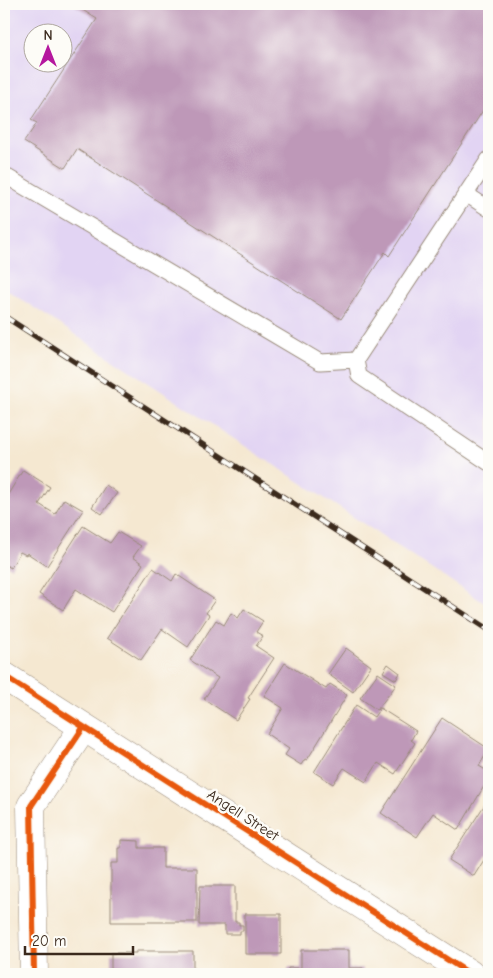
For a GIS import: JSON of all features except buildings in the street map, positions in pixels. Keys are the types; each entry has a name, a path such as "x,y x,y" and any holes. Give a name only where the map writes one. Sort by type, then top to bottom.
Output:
{"street":[{"name":"Angell Street","path":"4,676 470,974"},
{"path":"34,974 31,806 83,728"}],"lane":[{"path":"489,159 356,360 359,376 489,463"},
{"path":"4,174 320,362 356,360"},
{"path":"466,194 489,210"}],"shaded area":[{"path":"7,4 489,4 489,606 4,288 4,8"}],"railway":[{"path":"4,316 489,630"}],"cycle path":[{"path":"4,676 470,974"},
{"path":"34,974 31,806 83,728"}]}
